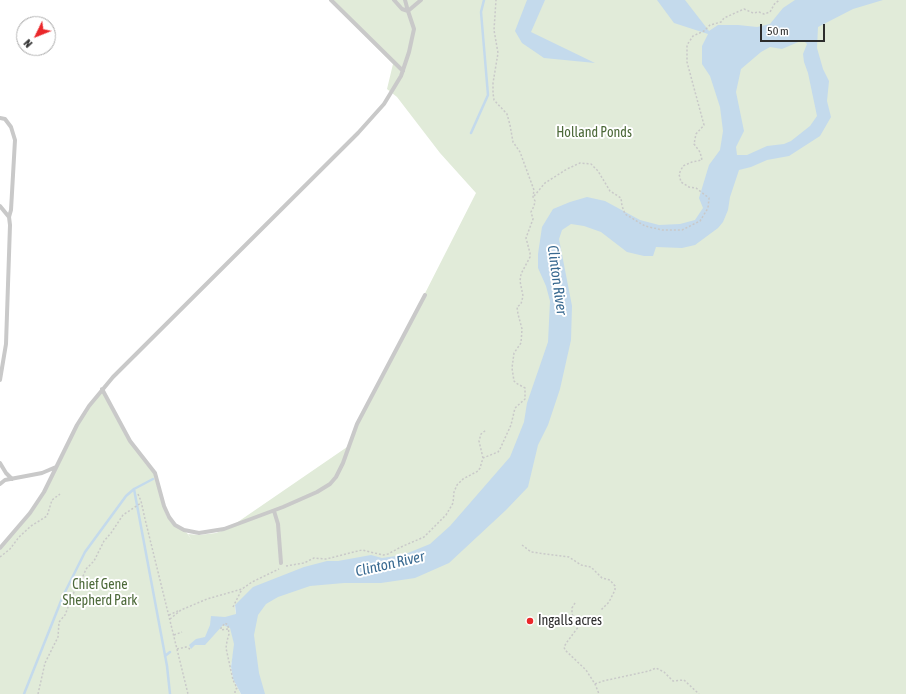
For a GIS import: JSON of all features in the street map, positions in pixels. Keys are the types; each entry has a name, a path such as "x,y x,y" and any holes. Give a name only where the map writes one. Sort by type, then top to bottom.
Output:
{"lane":[{"path":"331,0 403,71"},
{"path":"394,0 402,9 408,11"},
{"path":"0,548 30,513 44,492 77,425 102,389 161,327 363,127 384,104 403,71 414,29 405,0"},
{"path":"408,11 421,0"},
{"path":"0,118 6,119 11,127 15,140 11,210 9,217 6,344 0,380"},
{"path":"0,206 9,217"},
{"path":"102,389 130,441 155,473 164,506 175,525 184,530 199,533 213,532 274,511 317,492 330,484 336,477 343,463 357,424 424,296"},
{"path":"0,463 12,479"},
{"path":"0,484 5,480 42,473 56,467"},
{"path":"274,511 278,524 281,563"}],"path":[{"path":"483,458 498,452 511,425 515,408 525,399 525,388 514,381 512,368 514,353 521,343 522,329 517,307 521,304 523,296 520,281 521,274 530,257 526,238 532,219 531,212 535,202 533,197 534,190 520,152 513,142 507,114 494,100 493,83 498,53 494,30 496,0"},
{"path":"533,197 544,183 567,169 580,163 591,164 598,171 610,191 621,198 625,214 645,226 662,230 682,230 700,221 708,208 709,198 696,188 689,187 681,182 679,174 683,166 702,160 700,152 694,144 696,134 704,125 687,62 687,45 693,36 704,31 710,25 721,22 724,18 744,9 752,13 764,14 770,12 775,3 780,0"},
{"path":"169,614 187,608 206,599 242,589 252,582 280,568 304,563 314,558 326,559 362,550 383,555 388,554 424,537 446,515 453,502 454,492 457,485 463,479 480,468 483,458 479,441 482,434 486,430"},
{"path":"0,556 10,549 19,537 47,516 52,500 60,494"},
{"path":"138,494 188,694"},
{"path":"38,694 45,663 58,637 59,622 65,615 74,592 79,586 86,569 94,561 104,541 123,515 141,503"},
{"path":"522,545 531,552 569,557 581,565 590,566 602,578 610,580 615,586 615,590 609,602 602,610"},
{"path":"233,607 242,589"},
{"path":"575,603 572,608 572,614 579,626 564,647 565,650 586,670 595,684 599,694"},
{"path":"170,619 181,610"},
{"path":"228,629 229,634 226,641 226,648 233,680 237,688 235,690 235,694"},
{"path":"174,635 182,632"},
{"path":"177,649 186,647 190,649"},
{"path":"595,684 656,668 664,672 673,681 684,680 699,694"}],"green space":[{"path":"330,0 906,0 906,694 251,694 246,648 262,591 255,587 235,606 235,644 231,667 233,679 241,694 0,694 0,550 30,515 78,425 102,392 129,442 154,473 167,517 174,526 187,533 193,542 188,534 199,535 216,533 229,528 350,445 357,427 476,193 440,153 397,97 387,89 393,64"}],"water":[{"path":"527,0 545,0 531,32 595,63 544,58 522,43 515,31"},
{"name":"Clinton River","path":"657,0 685,0 709,31 718,25 757,27 770,24 783,8 795,0 883,0 853,9 818,27 817,48 823,69 829,81 827,101 831,117 820,136 789,156 767,160 751,167 739,170 730,197 728,210 723,222 718,228 695,245 682,248 656,247 653,256 644,256 627,252 601,232 584,226 571,224 562,230 559,239 572,306 571,340 560,389 548,425 538,445 528,487 506,510 449,563 415,578 381,583 344,583 310,586 278,597 266,604 258,615 254,635 259,673 265,694 241,694 233,679 231,667 234,644 230,628 223,625 205,645 195,645 191,649 189,645 196,639 205,637 210,625 211,616 225,617 236,614 235,605 253,587 304,567 327,561 338,561 371,555 382,558 403,555 430,544 450,526 510,457 524,422 527,403 548,342 550,301 546,286 538,268 538,254 542,227 553,209 587,197 605,201 640,220 659,225 680,224 695,220 703,208 699,198 709,165 720,150 723,131 720,107 710,76 702,64 702,46 708,34 674,23","holes":["803,40 807,44 803,54 804,62 808,73 817,116 810,126 791,141 784,144 767,146 747,155 737,155 736,147 744,131 736,92 741,69 761,52 770,47 782,49"]}],"waterway":[{"path":"471,133 488,95 481,12 484,0"},
{"path":"24,694 63,596 85,552 126,496 134,489 153,479"},
{"path":"134,489 167,666 170,694"},
{"path":"165,656 170,652"}],"place":[{"name":"Ingalls acres","path":"530,621"}],"park label":[{"name":"Holland Ponds","path":"594,133"},
{"name":"Chief Gene Shepherd Park","path":"100,594"}]}
